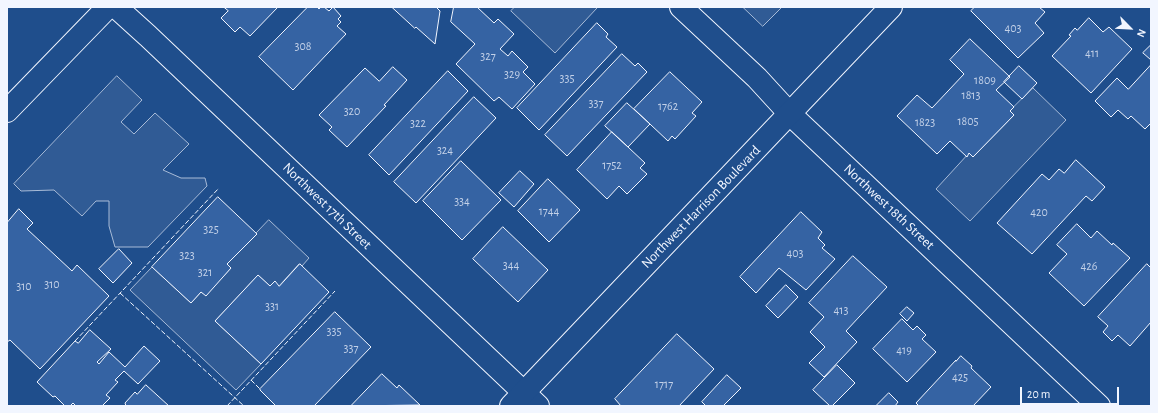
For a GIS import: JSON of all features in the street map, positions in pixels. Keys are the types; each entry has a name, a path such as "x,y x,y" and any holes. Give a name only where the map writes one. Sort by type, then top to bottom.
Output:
{"street":[{"path":"7,111 108,7"},
{"name":"Northwest 17th Street","path":"116,7 179,65 525,402"},
{"name":"Northwest 18th Street","path":"681,7 757,78 790,114 1099,406"},
{"name":"Northwest Harrison Boulevard","path":"525,402 790,114 891,7"}],"shaded area":[{"path":"515,7 597,8 555,53 511,11"},
{"path":"743,7 782,7 763,26"},
{"path":"117,76 142,100 121,122 134,134 155,113 189,144 163,170 181,178 205,178 207,186 148,247 115,247 109,226 109,201 96,201 82,216 54,190 21,191 14,184"},
{"path":"1033,88 1066,120 970,221 936,189 969,153 973,157 1014,115 1010,111"},
{"path":"269,220 309,258 302,266 299,264 279,286 270,286 258,275 215,321 261,364 236,390 130,290 152,267 191,303 201,292 206,295 231,268 227,264"}],"building":[{"path":"224,7 278,7 250,36 240,27 235,32 221,18 228,11"},
{"path":"308,7 317,7 319,9 324,7 329,11 333,7 341,16 338,19 341,22 337,26 346,34 293,90 259,57"},
{"path":"392,7 436,7 440,11 435,44 416,27 415,28"},
{"path":"454,7 477,7 494,23 498,19 514,34 500,49 508,56 512,51 528,67 523,72 535,84 512,109 499,97 494,101 456,64 475,44 451,22"},
{"path":"975,7 1039,7 1045,12 1035,23 1044,33 1018,58 971,11"},
{"path":"1089,18 1103,32 1109,27 1132,49 1091,93 1052,56 1071,36 1069,35 1075,28 1077,30"},
{"path":"597,23 608,34 606,37 617,47 539,130 517,108"},
{"path":"970,39 1010,77 996,90 1014,107 1010,111 1014,115 973,157 969,153 967,157 950,141 937,154 897,116 917,95 932,108 964,74 950,60"},
{"path":"1151,45 1151,60 1143,53"},
{"path":"622,54 635,66 638,63 647,72 567,156 545,135"},
{"path":"1151,65 1151,123 1145,129 1131,116 1128,119 1118,110 1111,117 1095,101 1117,78 1128,89"},
{"path":"1019,66 1037,83 1022,99 1004,82"},
{"path":"393,67 407,80 384,105 386,106 347,147 329,130 332,127 319,115 365,68 379,81"},
{"path":"448,71 468,91 389,175 369,155"},
{"path":"670,72 702,102 692,113 696,116 675,139 672,136 668,141 634,109"},
{"path":"474,97 496,118 416,203 394,182"},
{"path":"627,103 650,124 628,147 605,126"},
{"path":"612,132 645,163 640,168 647,174 627,194 619,186 607,199 577,170"},
{"path":"1076,160 1105,187 1092,201 1086,196 1032,254 997,223 1042,174 1049,180 1059,169 1064,173"},
{"path":"461,161 501,200 462,240 423,201"},
{"path":"520,171 534,184 514,207 499,193"},
{"path":"548,179 580,210 549,242 518,211"},
{"path":"218,197 257,234 227,264 231,268 206,296 201,292 191,303 152,267"},
{"path":"19,209 33,223 27,229 72,271 77,265 109,296 40,369 10,340 7,342 7,223"},
{"path":"801,212 822,232 818,238 825,245 822,248 835,259 806,290 779,268 756,293 740,277"},
{"path":"1077,224 1091,238 1097,231 1112,245 1113,243 1130,258 1084,306 1049,273 1067,254 1057,245"},
{"path":"503,227 548,270 518,302 473,259"},
{"path":"119,249 132,263 113,283 99,269"},
{"path":"853,256 887,287 846,331 857,342 824,377 809,363 825,347 810,332 824,317 809,303"},
{"path":"300,264 329,292 261,364 215,321 258,275 270,286 275,281 279,286"},
{"path":"1147,264 1151,268 1151,322 1130,346 1118,335 1112,341 1103,332 1108,326 1098,317"},
{"path":"786,285 798,297 778,318 766,306"},
{"path":"907,307 914,313 907,321 900,314"},
{"path":"335,312 371,347 314,406 276,406 260,389"},
{"path":"902,319 913,330 917,326 926,335 922,339 936,352 907,382 873,349"},
{"path":"90,330 111,349 97,362 99,364 109,352 125,367 144,346 160,361 138,384 124,371 115,380 118,382 106,395 110,398 102,406 76,406 73,403 70,406 65,406 37,382 75,341 78,343"},
{"path":"677,334 714,369 679,406 621,406 615,399"},
{"path":"961,356 991,387 973,406 919,406 916,403"},
{"path":"837,365 855,383 832,406 830,406 813,390"},
{"path":"382,374 397,388 399,385 420,405 351,406"},
{"path":"727,375 741,388 723,406 706,406 702,402"},
{"path":"146,385 169,406 126,406 125,403 135,392 137,394"},
{"path":"889,393 898,402 895,406 876,406"}],"fence":[{"path":"75,341 219,188"},
{"path":"227,406 335,291"},
{"path":"120,293 244,406"},
{"path":"251,380 260,389"}]}
